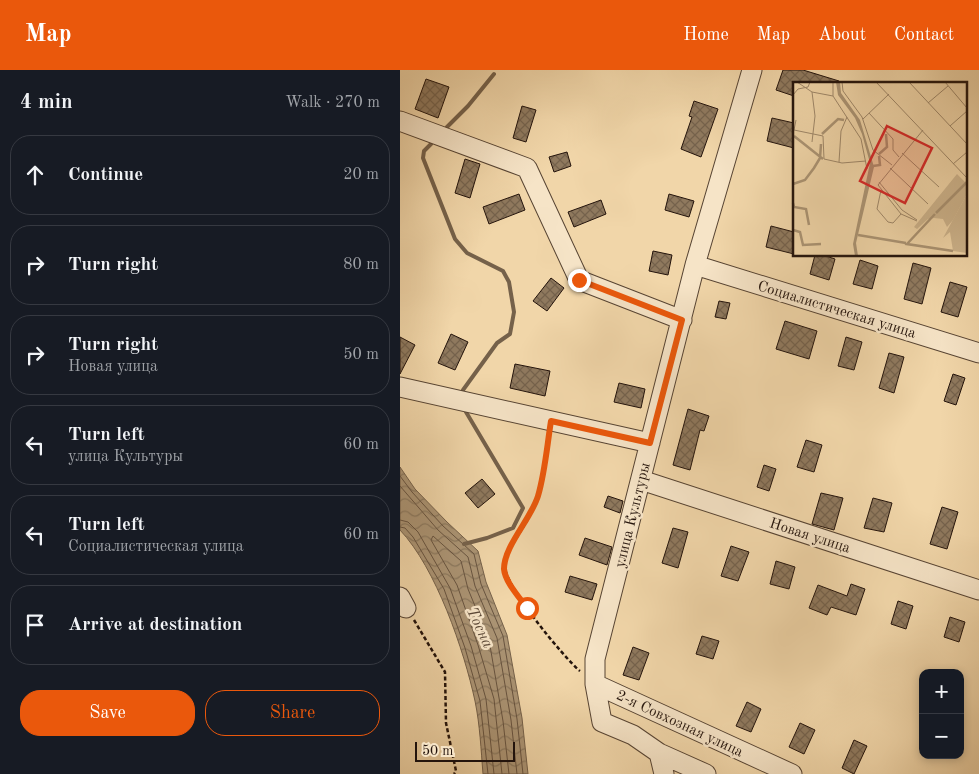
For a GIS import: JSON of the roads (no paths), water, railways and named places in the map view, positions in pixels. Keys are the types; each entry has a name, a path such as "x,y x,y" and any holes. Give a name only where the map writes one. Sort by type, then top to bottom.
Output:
{"street":[{"name":"улица Культуры","path":"597,692 596,660 650,443 696,266 752,70"},
{"path":"400,121 527,168 579,280 682,320"},
{"name":"Социалистическая улица","path":"696,266 979,353"},
{"path":"400,387 650,443"},
{"name":"Новая улица","path":"641,480 979,590"},
{"name":"2-я Совхозная улица","path":"597,692 602,722 633,735 659,753 706,774"},
{"name":"2-я Совхозная улица","path":"597,692 792,774"},
{"path":"659,753 664,774"}],"water":[{"name":"Тосна","path":"400,467 415,489 478,551 486,582 507,635 522,718 528,774 483,774 475,701 464,658 437,587 413,546 400,530"}],"waterway":[{"path":"447,127 468,106 494,74"},
{"path":"431,144 424,151 423,158 455,239 467,253 503,271 509,282 514,312 510,334 497,343 463,390"},
{"path":"464,544 513,528 523,508 466,412"}]}
